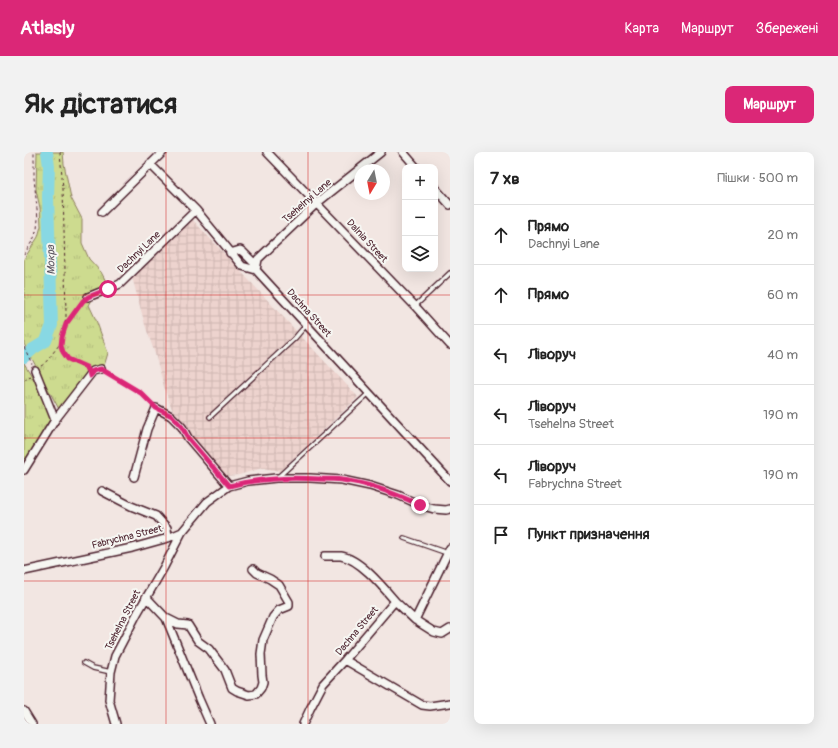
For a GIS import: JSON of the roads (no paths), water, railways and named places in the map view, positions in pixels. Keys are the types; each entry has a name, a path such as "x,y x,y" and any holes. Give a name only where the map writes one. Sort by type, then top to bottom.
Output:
{"street":[{"path":"102,212 163,152"},
{"name":"Dalnia Street","path":"267,152 415,306 450,345"},
{"name":"Tsehelnyi Lane","path":"256,268 258,259 317,203 381,152"},
{"path":"403,152 413,164"},
{"name":"Dachna Street","path":"150,164 196,210 242,266 256,268 306,325 450,481"},
{"path":"438,191 450,205"},
{"name":"Dachnyi Lane","path":"88,297 120,284 196,210"},
{"path":"230,253 240,250 256,268"},
{"path":"24,470 55,420 93,371 101,369"},
{"path":"35,370 55,420"},
{"path":"134,477 147,429 156,408 172,416 182,427 188,438 229,486"},
{"name":"Fabrychna Street","path":"27,571 132,548 168,538 182,532 207,502 229,486 248,481 276,478 342,480 398,495 420,505 434,509 450,509"},
{"path":"102,491 131,506 156,516 167,528 168,538"},
{"name":"Tsehelna Street","path":"116,724 109,700 111,672 116,656 146,597 164,567 182,532"},
{"path":"415,620 449,551"},
{"path":"325,556 341,556 355,562 375,578 395,601 415,620 434,632 442,634 450,629"},
{"path":"24,564 27,571"},
{"path":"146,597 166,618 178,624 188,625 198,641 209,649 225,670 232,688 238,692 249,695 256,694 261,688 263,682 261,654 263,640 273,617 279,610 289,606 289,602 279,585 257,573 253,569"},
{"name":"Dachna Street","path":"303,724 323,684 395,601"},
{"path":"166,618 210,724"},
{"path":"345,660 422,705 430,706 450,702"},
{"path":"24,712 32,724"}],"lane":[{"path":"415,306 450,273"},
{"path":"210,417 295,338 306,325"},
{"path":"276,478 369,393"},
{"path":"404,538 449,551"},
{"path":"84,663 93,668 111,672"}],"waterway":[{"name":"Мокра","path":"24,357 46,341 52,325 48,197 49,166 47,152"}]}
